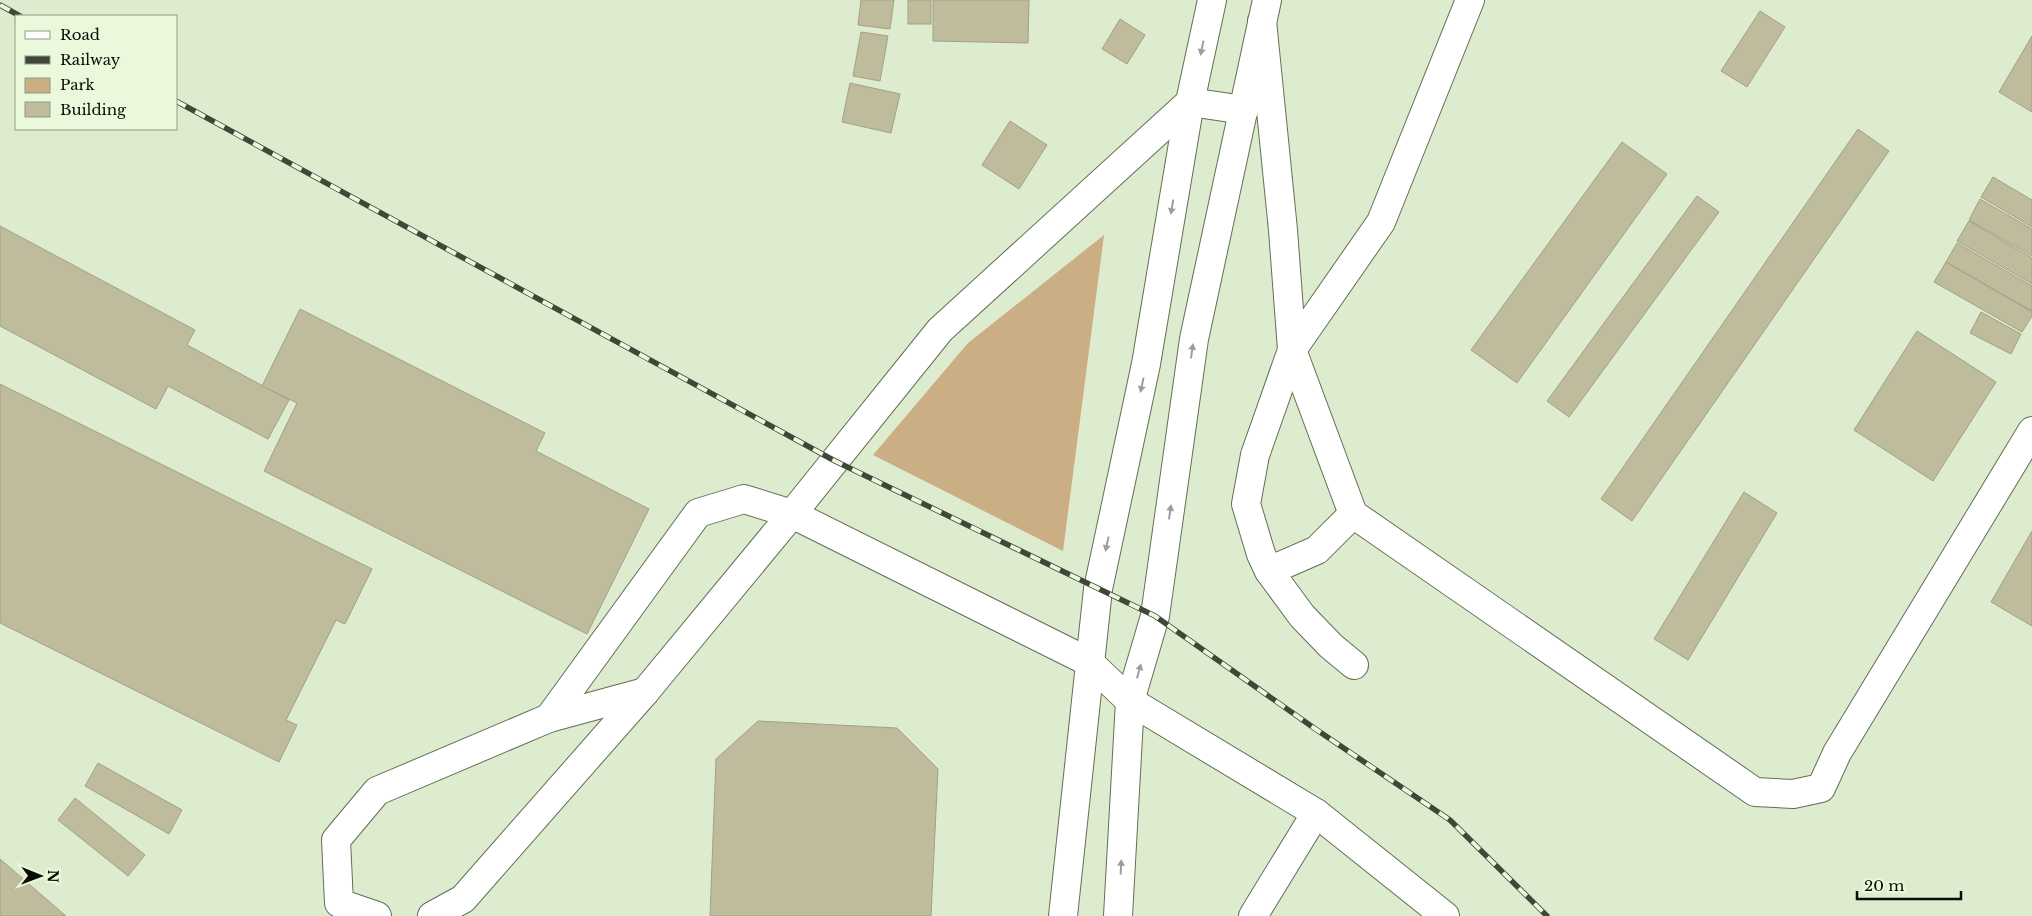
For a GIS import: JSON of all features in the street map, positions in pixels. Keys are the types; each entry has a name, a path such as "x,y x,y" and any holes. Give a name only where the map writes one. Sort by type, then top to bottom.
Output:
{"lane":[{"path":"1063,916 1098,589 1146,364 1190,102 1212,0"},
{"path":"1354,664 1331,646 1302,616 1270,570 1261,554 1246,504 1255,455 1292,350 1380,222 1470,0"},
{"path":"1265,11 1292,350 1353,514 1755,792 1794,794 1821,788 1837,753 2032,431"},
{"path":"1118,916 1130,701 1155,616 1194,339 1265,11"},
{"path":"1190,102 1244,110"},
{"path":"432,916 463,899 645,692 792,514 940,330 1190,102"},
{"path":"549,718 698,513 744,499 792,514 1089,662 1130,701 1316,813 1445,916"},
{"path":"1270,570 1318,550 1353,514"},
{"path":"377,916 339,903 336,840 377,791 549,718 645,692"},
{"path":"1253,916 1316,813"}],"green space":[{"path":"1104,235 1063,551 873,455 968,343"}],"building":[{"path":"861,0 894,0 890,29 858,25"},
{"path":"908,0 931,0 931,24 908,24"},
{"path":"933,0 1029,0 1028,43 933,41"},
{"path":"1760,11 1785,27 1747,87 1721,71"},
{"path":"1120,19 1145,35 1127,64 1102,49"},
{"path":"861,32 888,36 880,81 853,76"},
{"path":"2032,36 2032,112 1999,92"},
{"path":"850,83 900,94 891,133 842,122"},
{"path":"1010,121 1047,145 1019,189 982,165"},
{"path":"1858,129 1889,151 1632,521 1601,499"},
{"path":"1622,142 1667,174 1517,383 1471,350"},
{"path":"1993,177 2032,200 2032,227 1981,197"},
{"path":"1697,196 1719,212 1569,417 1547,401"},
{"path":"1980,199 2032,229 2032,256 1969,220"},
{"path":"1969,221 2032,258 2032,284 1957,241"},
{"path":"0,226 195,330 187,345 289,400 268,439 168,386 156,409 0,326"},
{"path":"1957,243 2032,286 2032,311 1946,262"},
{"path":"1946,262 2032,312 2032,316 2022,332 1934,282"},
{"path":"300,309 545,433 536,451 649,509 587,634 264,471 297,403 262,386"},
{"path":"1981,312 2021,334 2011,354 1970,333"},
{"path":"1917,331 1996,382 1933,481 1854,430"},
{"path":"0,384 372,569 345,624 336,620 286,720 297,725 279,762 0,623"},
{"path":"1744,492 1777,513 1688,660 1654,639"},
{"path":"2032,531 2032,626 1991,602"},
{"path":"758,721 897,728 938,769 931,916 710,916 716,759"},
{"path":"98,763 182,810 169,834 85,786"},
{"path":"75,798 145,855 128,876 58,820"},
{"path":"0,859 66,916 0,916"}],"railway":[{"path":"0,5 18,15"},
{"path":"178,102 835,461 1155,616 1314,728 1450,820 1547,916"}]}
